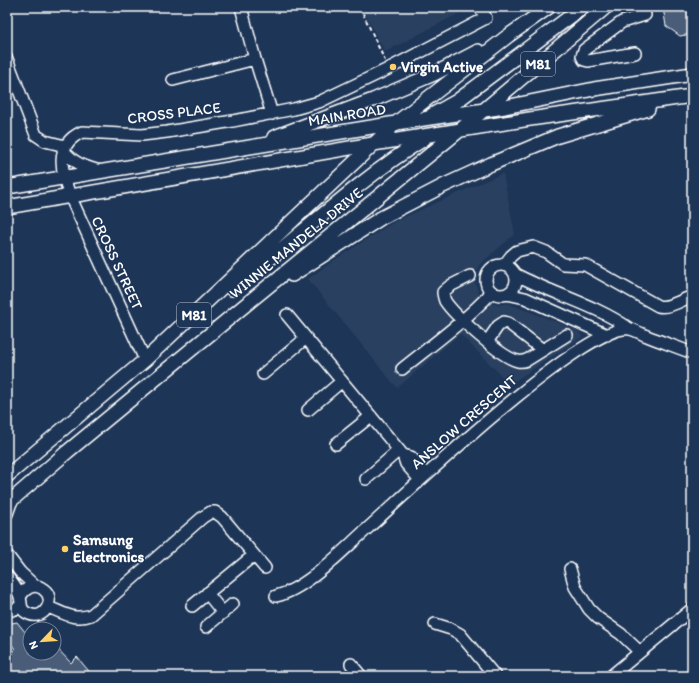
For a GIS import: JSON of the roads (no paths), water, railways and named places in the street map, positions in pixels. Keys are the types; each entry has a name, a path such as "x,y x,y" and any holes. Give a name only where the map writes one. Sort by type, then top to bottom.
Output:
{"main road":[{"name":"WINNIE MANDELA DRIVE","path":"7,476 145,360 396,123 508,36 549,7"},
{"path":"373,144 426,119 457,101 583,7"},
{"name":"WINNIE MANDELA DRIVE","path":"9,499 460,130 606,7"},
{"path":"242,149 373,100 434,74 508,36"},
{"name":"MAIN ROAD","path":"7,187 483,110 594,89 692,74"},
{"path":"7,207 373,144 690,96"},
{"path":"254,297 309,265 382,218 413,201 491,164 558,136 690,96"},
{"path":"198,310 233,289 397,156 430,136 483,110"}],"street":[{"path":"241,7 272,114"},
{"name":"CROSS PLACE","path":"64,148 82,132 142,135 167,132 272,114 319,102 386,70 486,18 480,7"},
{"path":"635,53 588,61 584,60 582,54 584,50 620,23 645,15"},
{"path":"7,59 36,135 45,141 64,148 71,159 80,165 101,171"},
{"path":"173,80 255,59"},
{"path":"64,148 62,162 64,178"},
{"name":"CROSS STREET","path":"64,178 70,196 145,360"},
{"path":"606,335 525,298 492,292 487,284 487,274 494,267 504,265 517,251 533,246 546,252 563,264 585,265 658,306 668,306 692,296"},
{"path":"504,265 515,274 533,284 617,320 630,329 692,353"},
{"path":"507,294 516,283 515,274"},
{"path":"470,276 450,286 443,292 444,300 462,321 487,342 511,359 522,362 527,360 567,335"},
{"path":"402,369 474,311 492,292"},
{"path":"579,322 586,306"},
{"path":"287,315 401,453 411,457 423,477"},
{"path":"487,342 498,326 504,322 508,323 543,350"},
{"name":"ANSLOW CRESCENT","path":"276,596 291,591 323,568 423,477 508,403 550,370 606,335 618,330 630,329"},
{"path":"263,374 306,338"},
{"path":"308,410 342,381"},
{"path":"336,444 371,416"},
{"path":"366,479 401,453"},
{"path":"7,514 9,499"},
{"path":"48,607 74,618 83,618 91,615 203,517 211,512 215,512 222,517 265,568"},
{"path":"7,555 20,572 35,586 40,587 47,593 49,597 48,607 42,614 32,616 24,611 21,602 7,576"},
{"path":"192,606 254,555"},
{"path":"570,569 575,587 589,608 598,618 621,634 640,652"},
{"path":"7,611 12,610 21,602 26,589 35,586"},
{"path":"207,593 223,613"},
{"path":"206,627 233,604"},
{"path":"610,676 691,611"},
{"path":"435,624 451,629 460,634 495,676"},
{"path":"351,664 360,676"}],"place":[{"name":"Virgin Active","path":"393,67"},
{"name":"Samsung Electronics","path":"65,549"}]}
